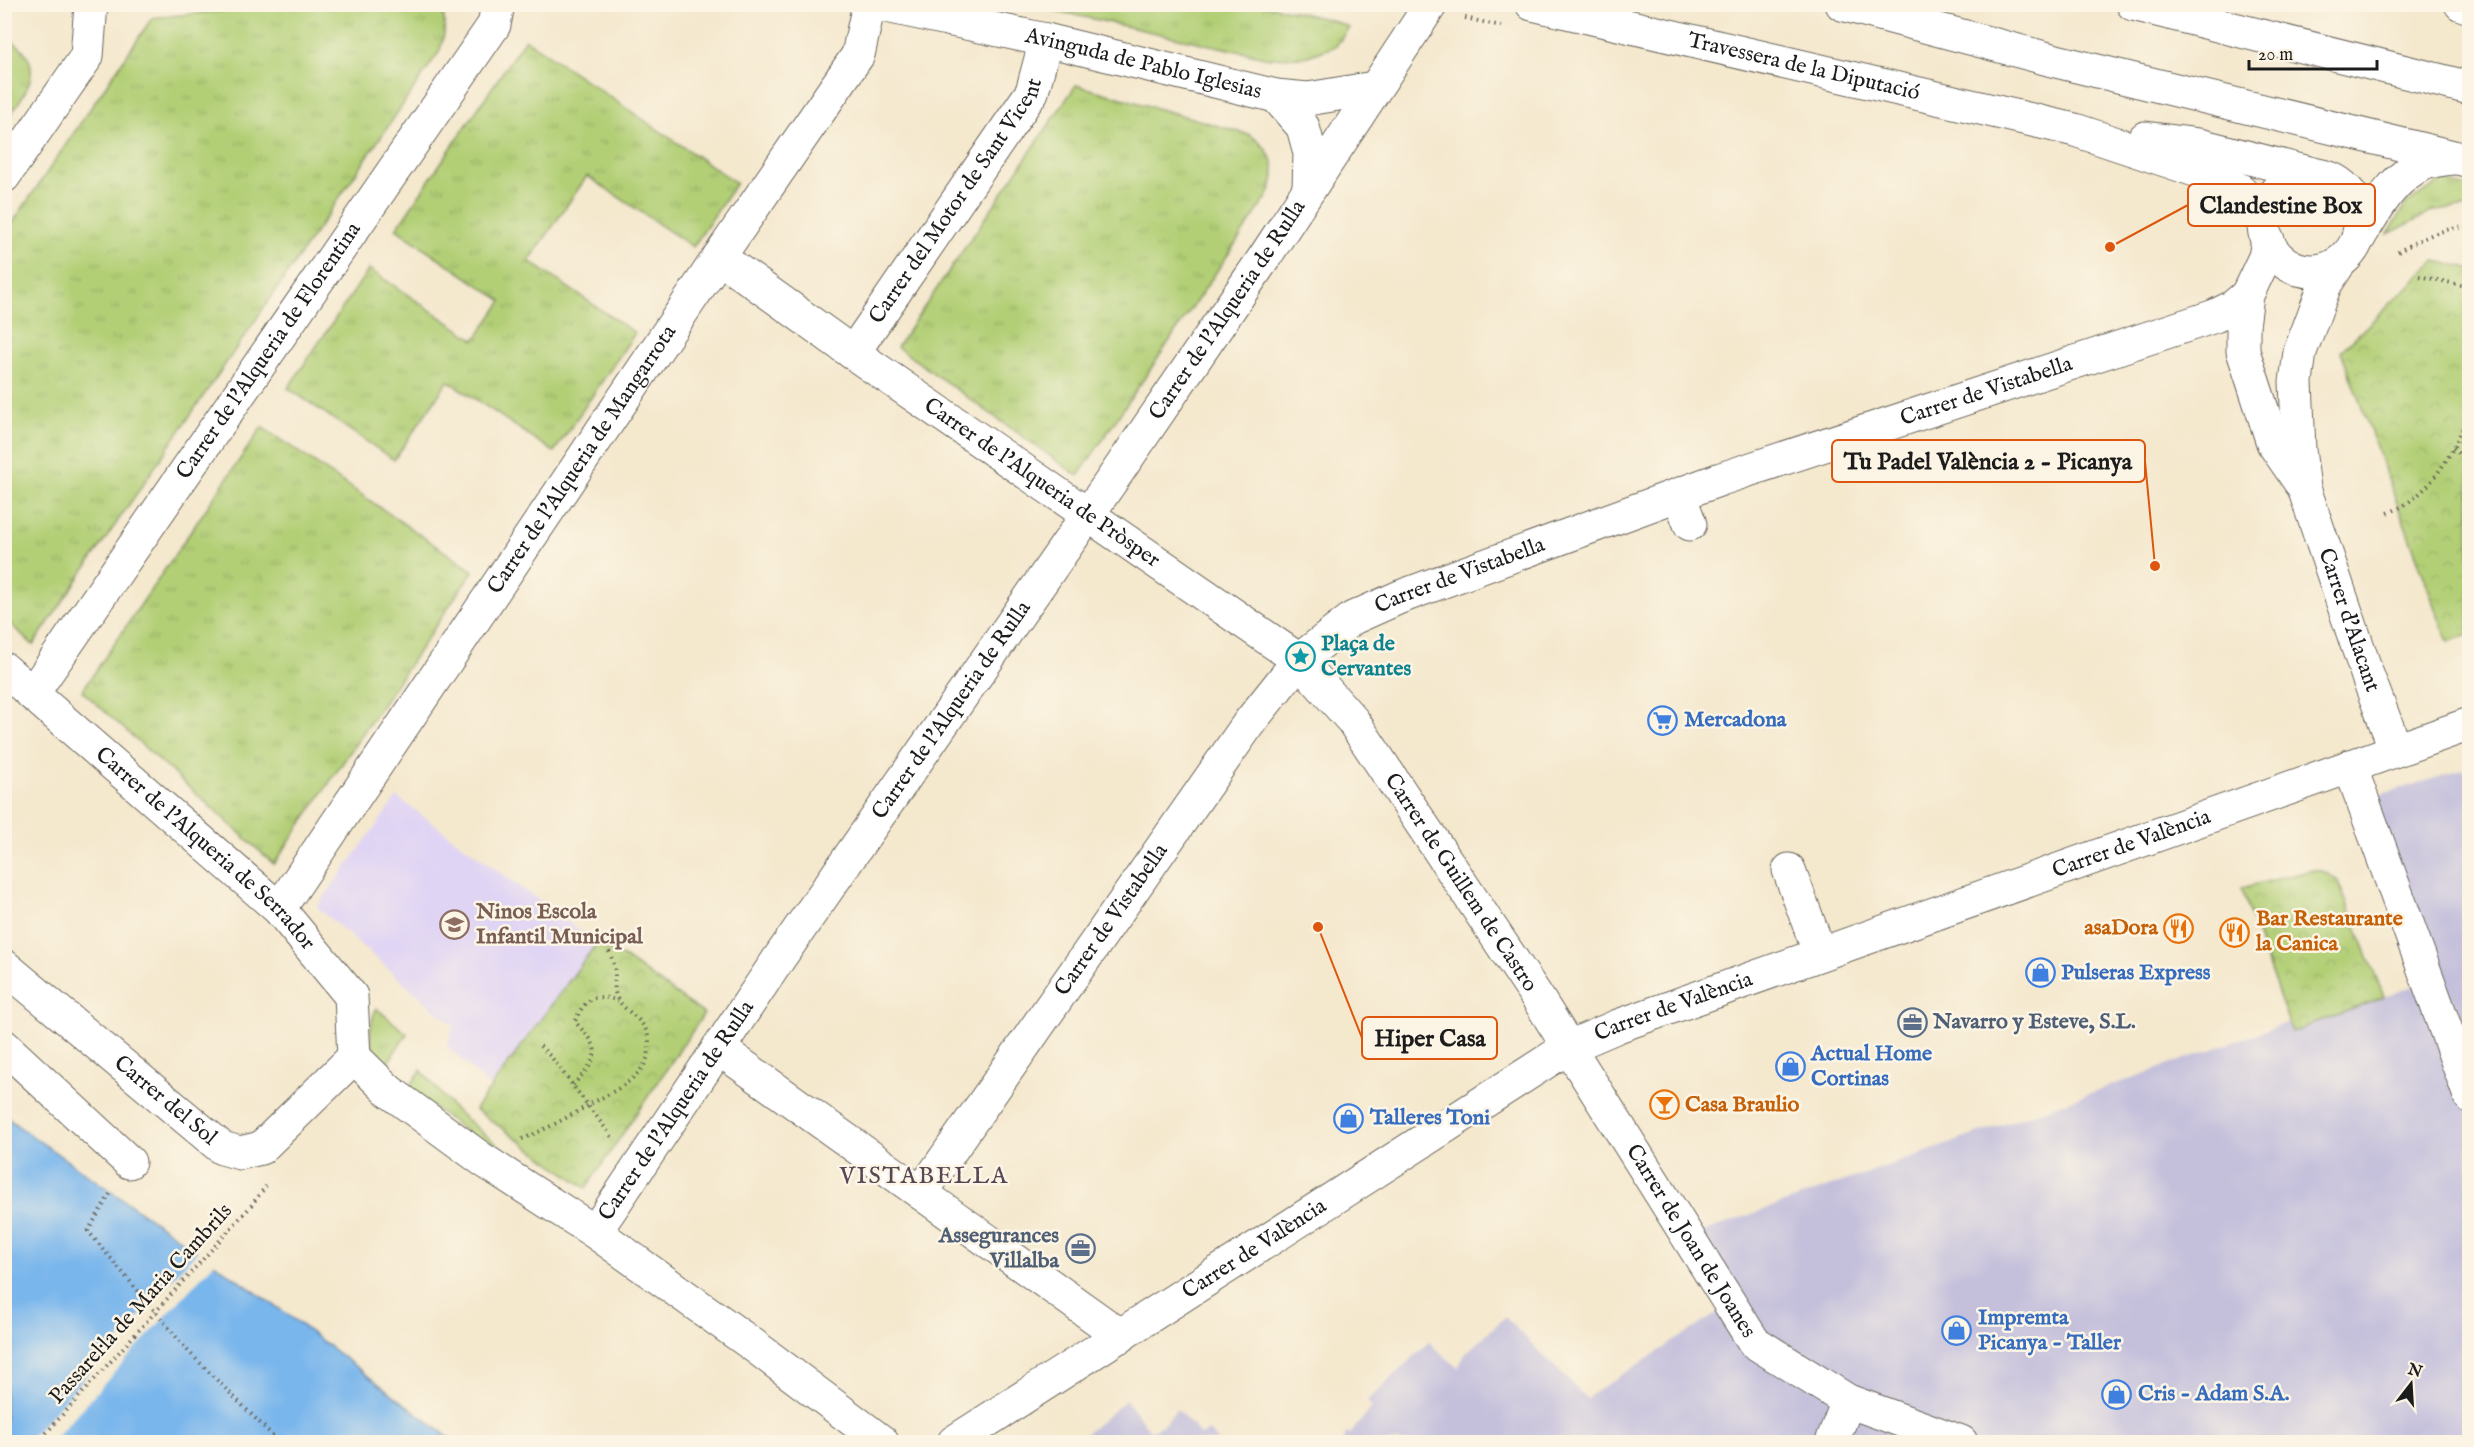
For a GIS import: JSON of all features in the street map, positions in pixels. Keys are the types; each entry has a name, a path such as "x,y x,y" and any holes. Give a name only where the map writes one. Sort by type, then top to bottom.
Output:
{"main road":[{"path":"4,176 87,56 90,4"},
{"name":"Carrer de l'Alqueria de Florentina","path":"32,694 494,25 498,4"},
{"name":"Carrer de l'Alqueria de Mangarrota","path":"279,909 858,55 869,4"},
{"name":"Avinguda de Pablo Iglesias","path":"877,4 1046,40 1276,96 1308,99 1374,88"},
{"name":"Carrer de l'Alqueria de Rulla","path":"595,1232 780,957 1087,515 1309,189 1431,4"},
{"name":"Travessera de la Diputació","path":"1532,4 2075,130 2210,176 2240,190 2261,212 2266,233"},
{"path":"1842,4 2056,61 2461,160"},
{"path":"2133,4 2469,88"},
{"path":"2461,4 2469,6"},
{"name":"Carrer del Motor de Sant Vicent","path":"853,353 1032,92 1046,40"},
{"name":"Carrer de l'Alqueria de Rulla","path":"1276,96 1303,127 1310,153 1309,189"},
{"name":"Travessera de la Diputació","path":"2075,130 2199,145 2322,176"},
{"name":"Carrer d'Alacant","path":"2396,750 2368,677 2304,488 2296,412 2296,382 2300,352 2325,285 2376,208 2395,184 2410,171 2426,163 2461,160"},
{"path":"2307,175 2322,176 2337,182 2349,193 2358,207 2360,223 2349,250 2327,268 2313,271 2298,269 2285,263 2275,253 2266,233 2268,205 2281,187 2293,178 2307,175"},
{"name":"Carrer d'Alacant","path":"2266,233 2265,257 2247,295 2243,351 2273,442 2304,488"},
{"name":"Carrer de l'Alqueria de Pròsper","path":"719,257 853,353 1299,660 1353,721"},
{"name":"Carrer de Vistabella","path":"921,1193 1249,723 1299,660 1353,618 1385,603 1685,509 2215,316 2233,307 2247,295"},
{"name":"Carrer de l'Alqueria de Serrador","path":"4,669 279,909 351,996 354,1057"},
{"name":"Carrer de Guillem de Castro","path":"1353,721 1569,1047"},
{"name":"Carrer de València","path":"954,1443 1569,1047 1618,1026 2469,724"},
{"path":"2350,766 2469,1096"},
{"path":"1789,870 1820,954"},
{"name":"Carrer del Sol","path":"4,966 222,1148 240,1153 261,1148 354,1057"},
{"path":"4,1046 129,1162"},
{"name":"Carrer de Joan de Joanes","path":"1569,1047 1754,1342 1848,1401 1961,1443"},
{"path":"718,1048 1121,1336"},
{"path":"354,1057 389,1091 483,1160 595,1232 753,1345 882,1443"},
{"path":"1832,1443 1848,1401"}],"path":[{"path":"2391,260 2399,252 2429,236 2456,227 2469,227"},
{"path":"2419,276 2469,287"},
{"path":"2388,513 2416,497 2444,468 2469,414"},
{"path":"2453,448 2469,465"},
{"path":"608,949 615,967 614,986 619,1001"},
{"path":"519,1140 565,1120 614,1092 636,1076 648,1058 648,1035 637,1017 619,1001 605,996 591,999 582,1007 575,1021 593,1044 594,1056 589,1068 573,1085"},
{"path":"540,1046 589,1105 616,1143"},
{"path":"129,1162 88,1231 188,1351 279,1443"},
{"name":"Passarel·la de Maria Cambrils","path":"38,1443 250,1207 266,1186"}],"shaded area":[{"path":"2469,768 2469,1442 1342,1442 1346,1433 1350,1434 1372,1407 1367,1401 1429,1342 1458,1368 1465,1354 1505,1317 1586,1398 1730,1305 1688,1237 2289,1022 2292,1032 2426,981 2362,800"},
{"name":"Ninos Escola Infantil Municipal","path":"397,797 597,943 491,1088 447,1046 454,1026 317,907"},
{"path":"1126,1400 1151,1432 1165,1423 1177,1409 1201,1435 1209,1431 1218,1441 1076,1442"}],"green space":[{"path":"290,4 439,5 445,22 443,40 439,52 33,645 5,619 5,234 152,18"},
{"path":"1030,5 1267,5 1331,20 1349,27 1336,46 1305,57 1269,58"},
{"path":"5,39 24,51 31,70 27,88 5,123"},
{"path":"525,39 736,183 693,247 587,176 529,261 635,333 554,452 448,381 394,460 288,388 369,269 475,340 502,301 396,229"},
{"path":"1076,85 1250,135 1269,155 1274,170 1267,197 1078,476 897,347"},
{"path":"2443,181 2469,187 2469,207 2434,211 2388,234 2406,204"},
{"path":"2435,261 2470,268 2469,634 2448,642 2341,351"},
{"path":"262,427 473,571 274,864 82,691"},
{"path":"2313,870 2325,872 2338,881 2384,997 2292,1032 2241,888"},
{"path":"597,943 625,958 704,1014 586,1188 475,1109"},
{"path":"376,1008 407,1034 384,1068 372,1046 370,1033"},
{"path":"421,1070 453,1108 518,1162 504,1159 408,1089"}],"water":[{"path":"4,1115 284,1312 455,1442 5,1442"}],"pier":[{"path":"199,1249 216,1261 51,1442 27,1442"}],"place":[{"name":"Clandestine Box","path":"2110,247"},
{"name":"Tu Padel València 2 - Picanya","path":"2155,566"},
{"name":"Plaça de Cervantes","path":"1300,657"},
{"name":"Mercadona","path":"1663,720"},
{"name":"Ninos Escola Infantil Municipal","path":"455,925"},
{"name":"Hiper Casa","path":"1318,927"},
{"name":"asaDora","path":"2179,928"},
{"name":"Bar Restaurante la Canica","path":"2235,932"},
{"name":"Pulseras Express","path":"2040,973"},
{"name":"Navarro y Esteve, S.L.","path":"1912,1022"},
{"name":"Actual Home Cortinas","path":"1790,1067"},
{"name":"Casa Braulio","path":"1664,1105"},
{"name":"Talleres Toni","path":"1349,1118"},
{"name":"Assegurances Villalba","path":"1080,1249"},
{"name":"Impremta Picanya - Taller","path":"1957,1331"},
{"name":"Cris - Adam S.A.","path":"2117,1394"}],"district":[{"name":"VISTABELLA","path":"924,1176"}]}
